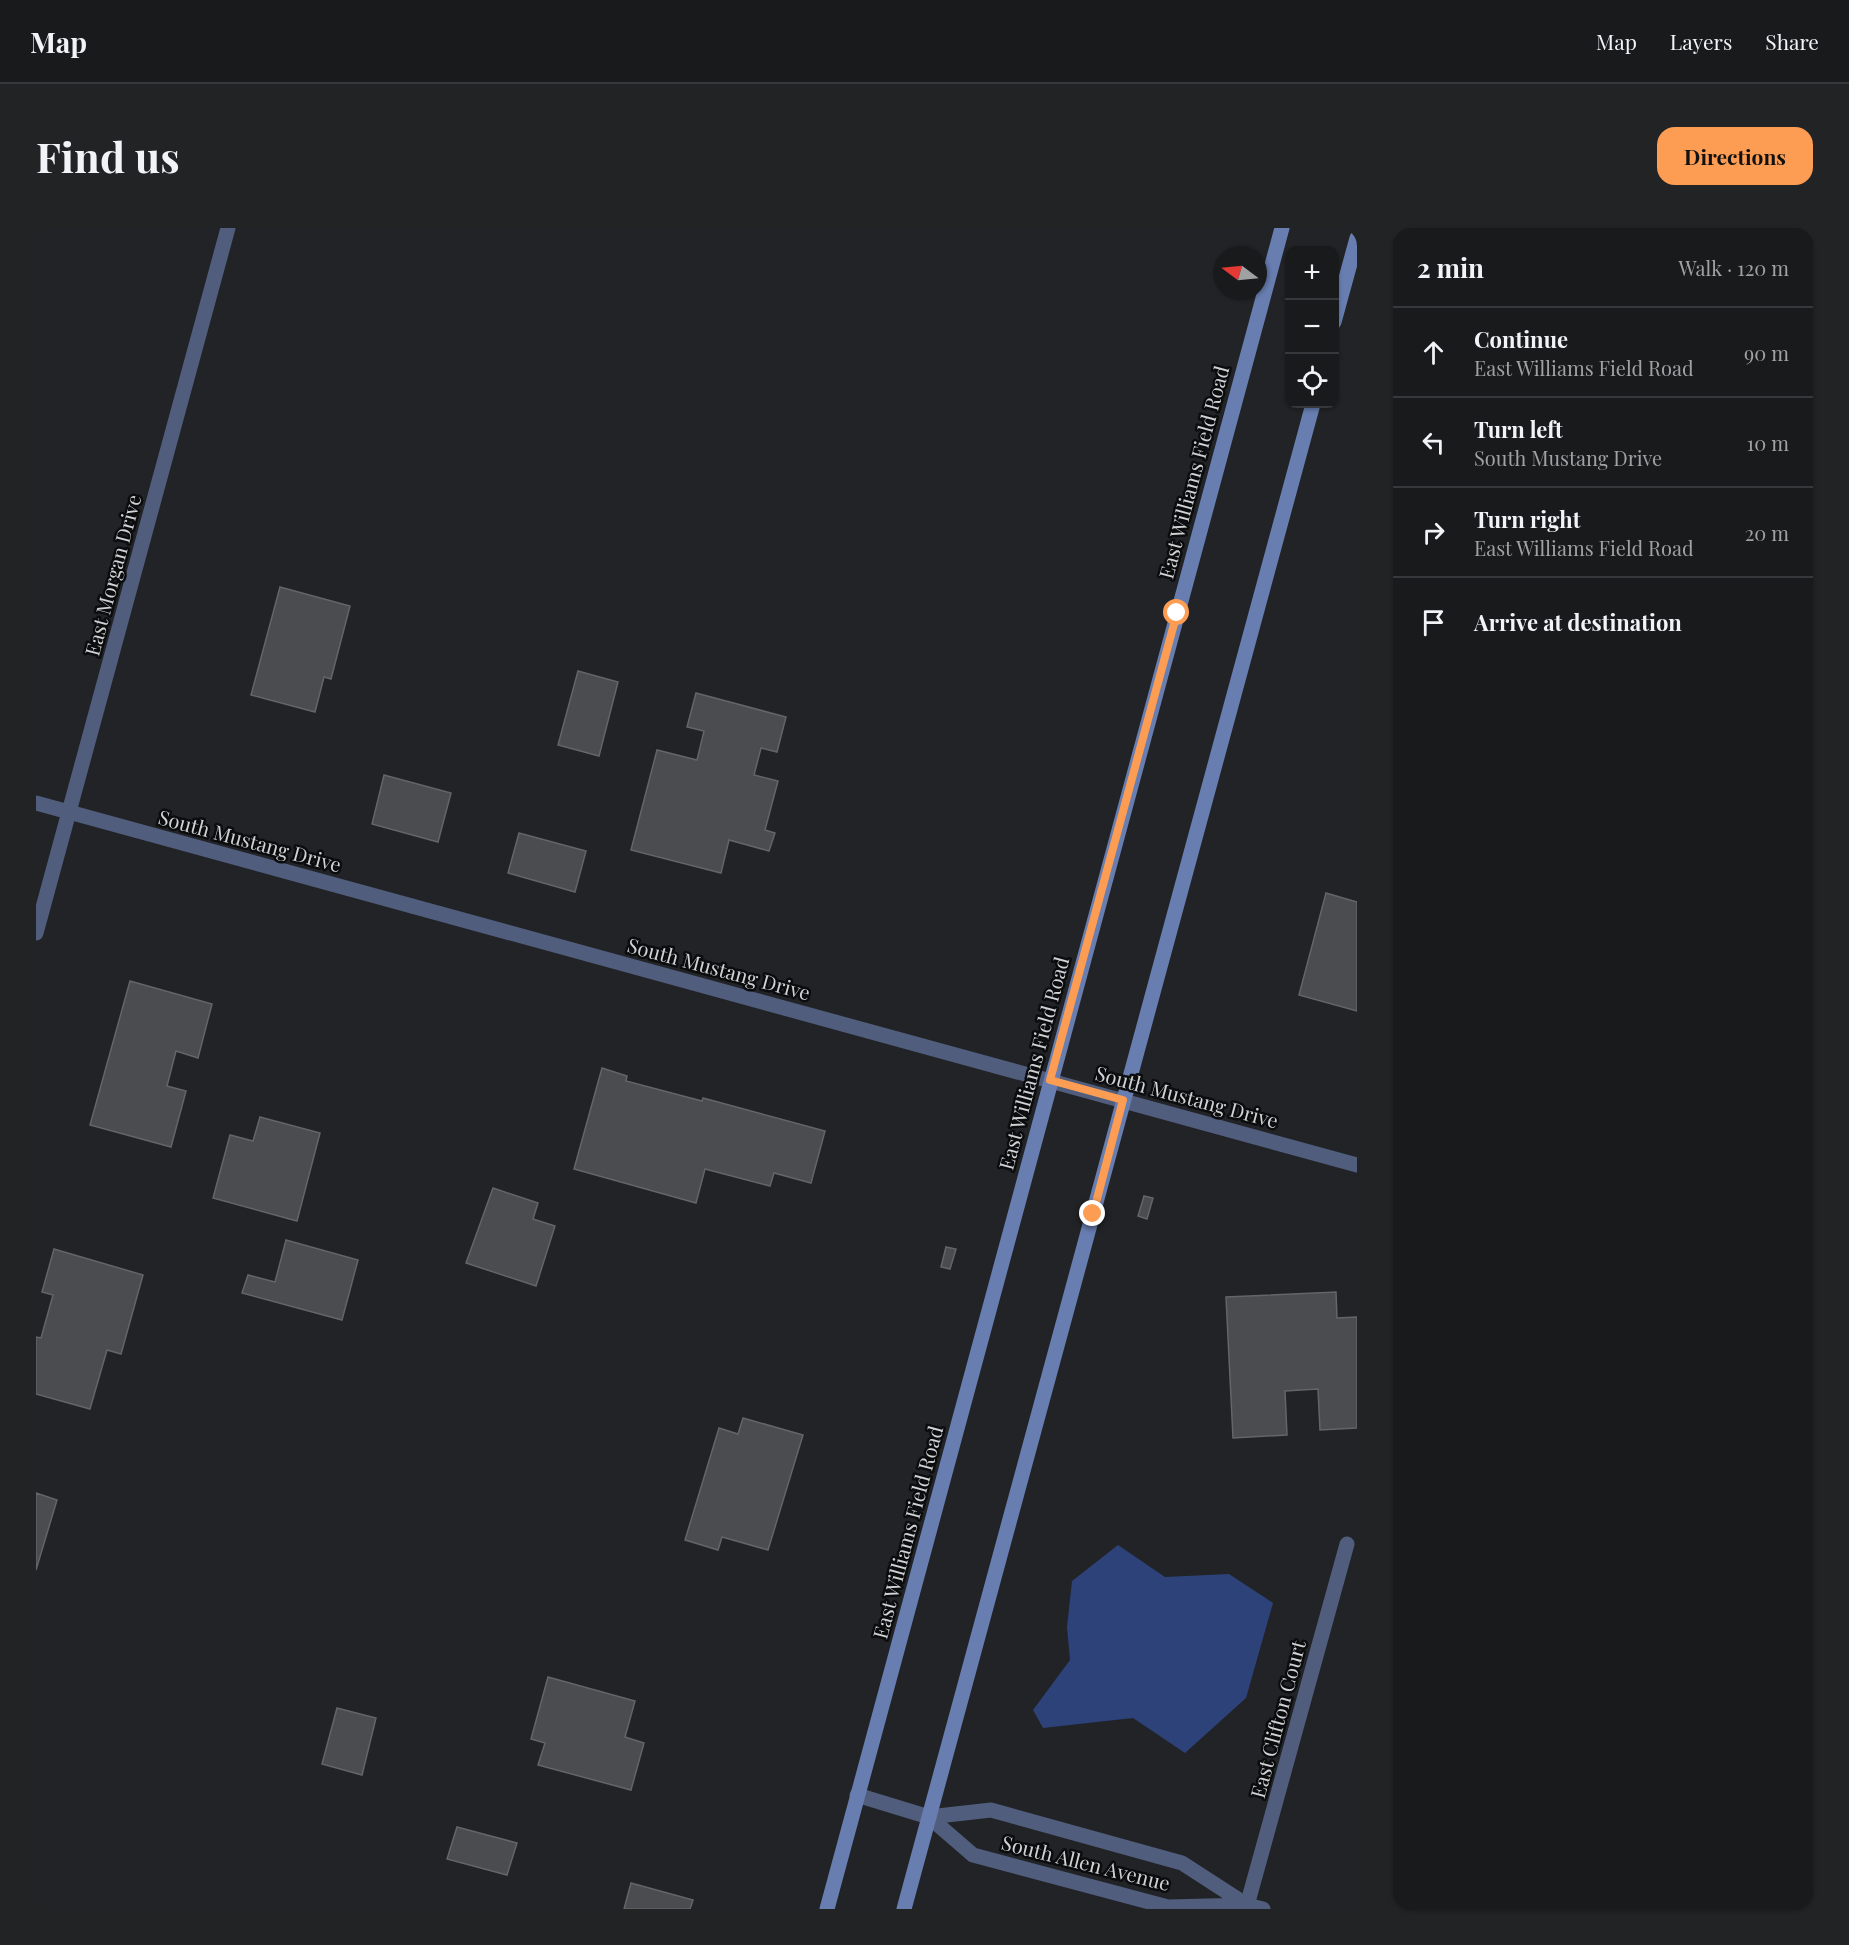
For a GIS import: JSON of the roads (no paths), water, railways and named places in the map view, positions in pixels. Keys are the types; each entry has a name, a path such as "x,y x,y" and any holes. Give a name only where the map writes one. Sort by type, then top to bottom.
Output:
{"main road":[{"name":"East Williams Field Road","path":"827,1909 1282,228"},
{"path":"1339,307 1357,238"},
{"path":"904,1909 1311,408"}],"street":[{"name":"East Morgan Drive","path":"36,933 228,228"},
{"name":"South Mustang Drive","path":"36,803 1357,1165"},
{"name":"East Clifton Court","path":"1247,1907 1347,1544"},
{"name":"South Allen Avenue","path":"857,1795 929,1817 991,1810 1182,1863 1247,1907"},
{"name":"South Allen Avenue","path":"929,1817 973,1855 1168,1907 1263,1909"}]}
